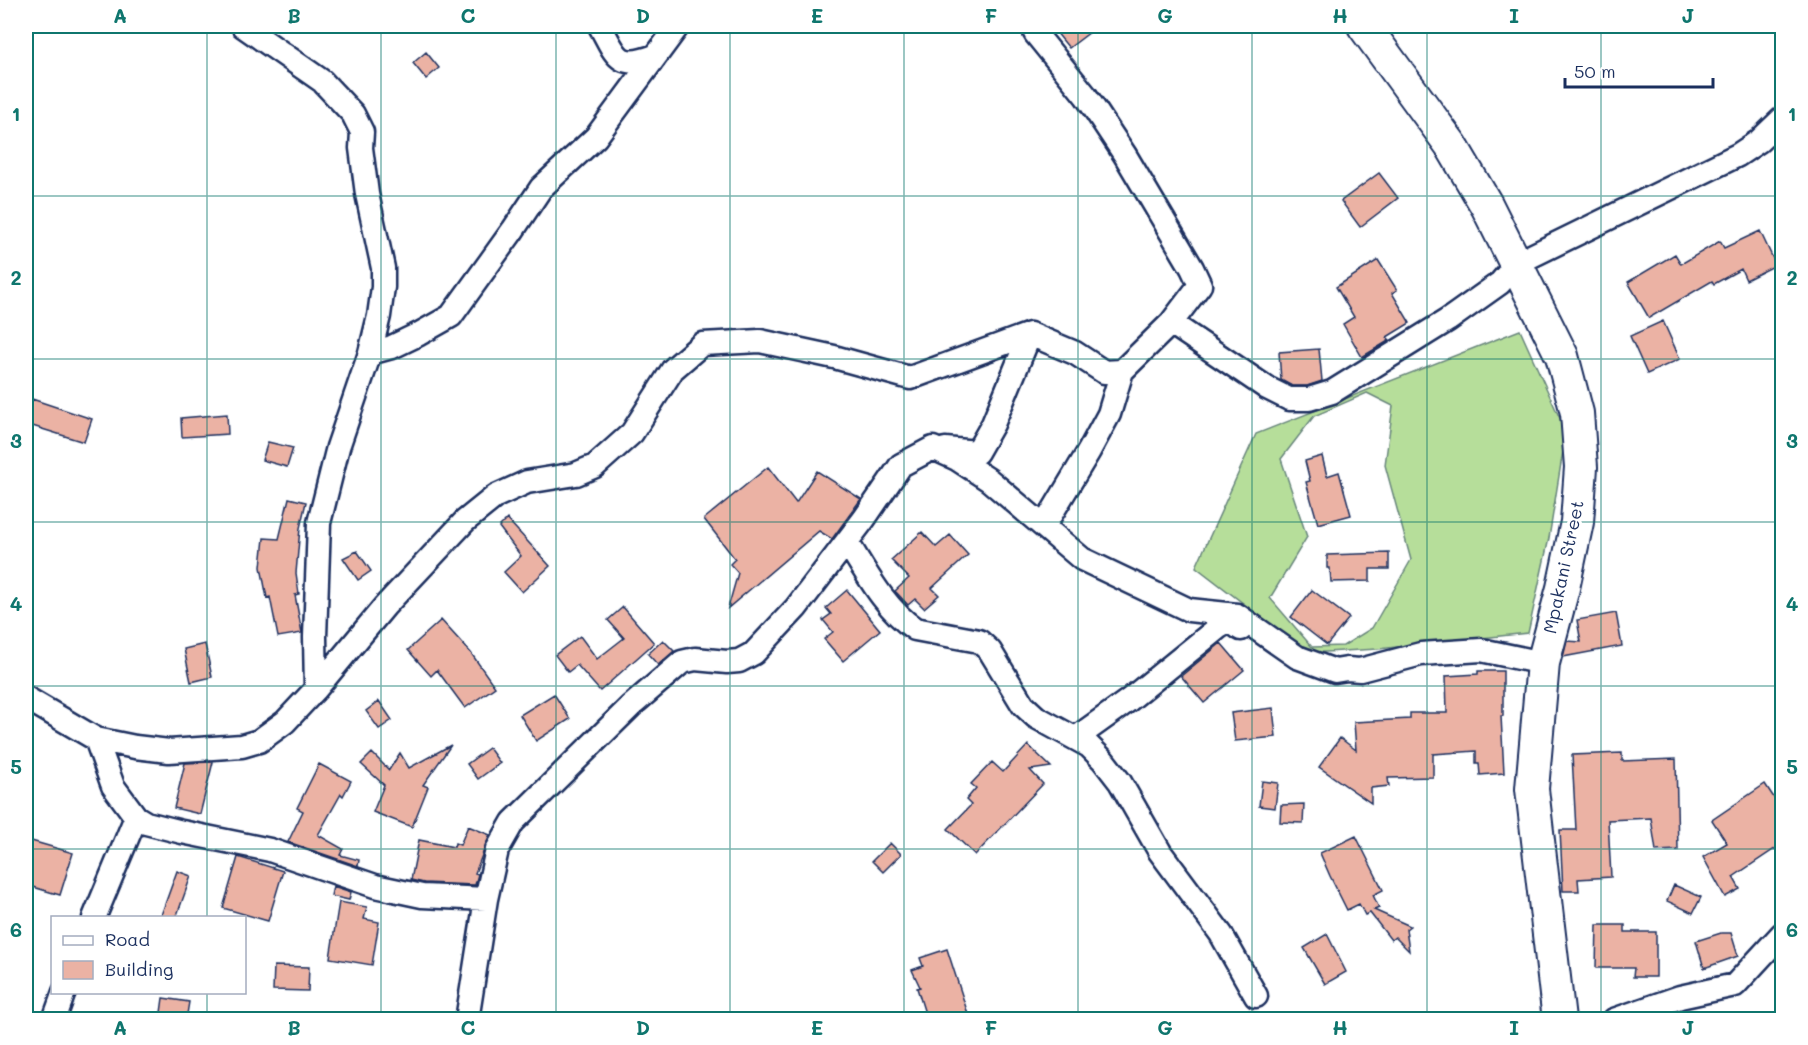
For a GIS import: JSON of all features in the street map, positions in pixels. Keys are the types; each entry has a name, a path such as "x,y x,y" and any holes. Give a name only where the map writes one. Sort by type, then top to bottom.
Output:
{"street":[{"path":"243,26 322,81 353,114 362,132 361,148 367,194 383,268 379,316 370,353 338,447 319,524 315,637 316,689"},
{"path":"600,26 616,56 628,62 637,63 655,56"},
{"path":"370,353 392,347 451,316 541,188 596,137 678,26"},
{"path":"1034,26 1035,33 1086,96 1125,155 1200,285 1172,322 1122,371 1109,414 1044,526"},
{"name":"Mpakani Street","path":"1364,26 1451,144 1517,263 1562,356 1577,413 1581,467 1577,522 1563,588 1543,663 1532,789 1559,1020"},
{"path":"1172,322 1268,388 1289,399 1308,399 1332,392 1448,320 1500,283 1517,263 1738,155 1759,141 1782,119"},
{"path":"26,698 96,739 135,747 169,751 242,746 259,741 285,723 386,606 465,521 496,496 527,482 576,474 595,466 632,432 673,369 702,344 760,341 834,357 910,378 1030,334 1075,353 1104,372 1122,371"},
{"path":"466,1020 486,899 497,850 513,822 622,714 682,662 695,659 739,661 754,653 796,608 847,542 901,465 933,448 976,452 993,424 1030,334"},
{"path":"933,448 971,467 989,480 1082,559 1189,610 1237,615 1297,657 1335,671 1360,670 1421,654 1481,650 1543,663"},
{"path":"847,542 881,593 907,624 915,629 965,637 979,642 990,651 1023,705 1036,717 1089,746 1103,760 1120,782 1160,852 1221,934 1256,996"},
{"path":"1076,738 1129,700 1219,627 1230,621 1294,667 1342,680"},
{"path":"96,739 113,786 136,817 146,823 270,850 375,886 422,896 486,899"},
{"path":"95,916 136,817"},
{"path":"1614,1020 1680,997 1735,985 1782,934"},
{"path":"54,1020 64,994"}],"green space":[{"path":"1520,330 1566,432 1549,538 1528,633 1378,649 1308,653 1196,567 1256,434","holes":["1367,393 1393,406 1385,465 1411,560 1372,628 1343,646 1312,647 1270,598 1307,537 1281,459 1314,416"]}],"building":[{"path":"1051,26 1098,26 1069,48"},
{"path":"426,52 439,68 426,79 413,63"},
{"path":"1379,173 1398,198 1360,227 1341,201"},
{"path":"1760,231 1776,265 1746,280 1741,269 1714,284 1712,281 1649,318 1628,282 1675,254 1681,264 1720,241 1724,248"},
{"path":"1378,260 1397,290 1392,293 1410,323 1387,337 1390,340 1362,357 1343,324 1354,317 1336,287"},
{"path":"1663,321 1680,359 1647,374 1630,336"},
{"path":"1319,349 1322,381 1307,386 1292,386 1281,380 1279,352"},
{"path":"32,399 92,419 84,442 26,424"},
{"path":"227,414 228,434 182,437 181,418"},
{"path":"268,442 293,448 287,467 262,460"},
{"path":"1322,456 1327,476 1339,472 1351,515 1318,524 1306,482 1310,481 1305,461"},
{"path":"768,467 796,503 817,471 861,499 832,539 819,531 728,608 738,573 730,564 735,559 704,519"},
{"path":"289,498 306,502 300,528 296,573 299,594 295,595 302,633 278,637 261,567 264,538 279,539"},
{"path":"507,519 550,566 522,592 504,572 521,556 499,527"},
{"path":"922,532 936,547 950,535 968,555 932,588 939,595 924,608 915,599 908,605 895,591 909,578 891,560"},
{"path":"357,551 371,571 358,580 343,558"},
{"path":"1389,553 1389,569 1370,569 1370,581 1331,582 1330,568 1327,568 1327,555"},
{"path":"847,590 880,630 843,661 824,639 833,632 823,620 831,614 826,608"},
{"path":"1312,590 1349,618 1327,645 1291,617"},
{"path":"623,607 654,643 600,691 577,665 568,672 555,655 580,636 597,659 624,638 608,620"},
{"path":"1616,613 1622,646 1563,657 1567,641 1581,642 1577,620"},
{"path":"441,620 471,653 495,687 465,708 437,670 431,676 408,650"},
{"path":"663,640 674,651 658,665 648,654"},
{"path":"1221,643 1244,670 1204,703 1181,676"},
{"path":"205,644 212,677 191,682 184,649"},
{"path":"1478,671 1503,671 1503,716 1501,716 1504,773 1480,775 1479,763 1476,763 1476,751 1433,754 1433,777 1388,778 1389,786 1371,788 1371,803 1319,767 1340,738 1356,750 1354,722 1410,719 1410,713 1447,713 1446,676 1478,674"},
{"path":"554,694 570,719 536,741 520,715"},
{"path":"379,701 392,720 379,729 366,711"},
{"path":"1273,708 1276,737 1235,741 1231,713"},
{"path":"451,745 423,785 428,787 412,827 373,812 384,785 361,764 372,753 389,770 400,753 409,768"},
{"path":"1028,745 1051,767 1030,770 1043,784 975,855 948,829 971,805 966,800 976,788 971,784 992,762 1003,772"},
{"path":"489,748 500,763 478,779 467,764"},
{"path":"1622,753 1622,761 1676,759 1678,850 1656,851 1651,818 1608,820 1611,877 1578,879 1579,891 1563,891 1560,830 1576,830 1572,755"},
{"path":"213,762 200,814 174,808 185,763"},
{"path":"319,764 351,781 318,835 343,849 340,855 359,860 358,866 288,842 303,811 297,808"},
{"path":"1262,781 1278,783 1275,808 1259,806"},
{"path":"1765,784 1782,810 1782,844 1733,877 1740,889 1725,897 1703,857 1727,843 1712,820"},
{"path":"1304,804 1303,823 1280,822 1281,805"},
{"path":"468,826 490,835 475,873 478,874 475,885 424,883 411,880 419,840 454,847 455,843 460,845"},
{"path":"1356,836 1383,890 1373,895 1379,908 1374,910 1410,926 1406,929 1409,951 1395,937 1391,940 1370,913 1365,915 1359,904 1347,910 1330,876 1320,853"},
{"path":"28,840 73,853 60,895 26,885"},
{"path":"890,843 901,854 883,872 872,861"},
{"path":"238,857 283,871 268,921 223,908"},
{"path":"177,871 191,876 177,916 161,916"},
{"path":"1674,885 1701,897 1693,913 1667,901"},
{"path":"333,886 351,892 349,900 331,896"},
{"path":"339,902 367,907 364,919 379,922 372,965 330,958"},
{"path":"1597,925 1625,925 1625,932 1656,932 1656,977 1633,977 1634,968 1596,968"},
{"path":"1721,933 1731,933 1738,956 1704,968 1696,941"},
{"path":"1327,934 1346,972 1325,984 1304,948"},
{"path":"947,949 970,1020 927,1020 917,988 920,987 912,970 923,966 920,958"},
{"path":"274,966 309,967 308,991 273,990"},
{"path":"163,998 189,1002 186,1020 160,1020"}]}
